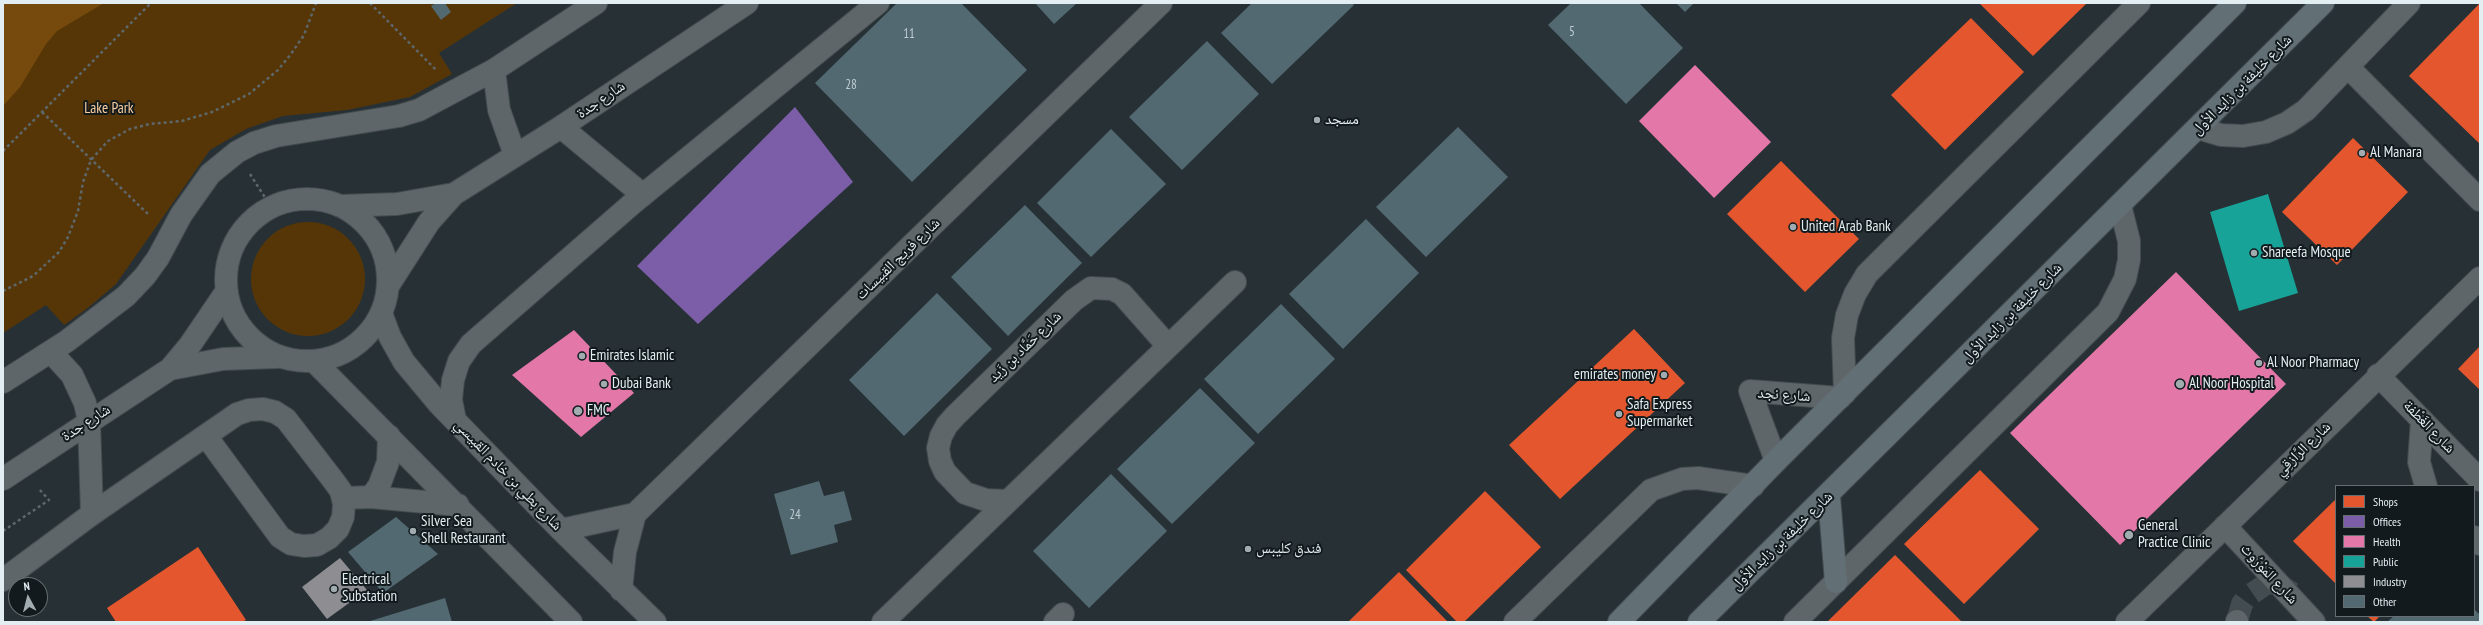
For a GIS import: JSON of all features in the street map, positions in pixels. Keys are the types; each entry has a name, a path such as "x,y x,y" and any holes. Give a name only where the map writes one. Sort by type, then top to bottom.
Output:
{"main road":[{"path":"1619,622 1776,461 2235,3"},
{"name":"شارع خليفة بن زايد الأول","path":"1699,622 1829,496 2323,3"},
{"path":"1829,496 1836,582"}],"street":[{"path":"3,382 51,352 104,315 126,296 145,276 169,234 210,174 224,160 254,143 276,136 409,114 494,70 596,3"},
{"name":"شارع جدة","path":"388,286 429,222 454,194 561,126 747,3"},
{"path":"455,420 451,400 453,380 459,361 471,344 643,195 878,3"},
{"name":"شارع فريج القبيسات","path":"635,514 1161,3"},
{"path":"1843,395 1843,338 1846,315 1855,294 1867,274 2139,3"},
{"path":"2198,128 2221,135 2244,136 2266,132 2287,123 2306,110 2409,3"},
{"path":"2348,67 2480,200"},
{"path":"494,70 499,110 515,154"},
{"path":"561,126 643,195"},
{"name":"شارع جدة","path":"340,206 397,204 454,194"},
{"path":"297,200 319,200 340,206 361,220 377,239 386,262 388,286 381,313 370,331 354,346 336,356 314,361 280,357 260,347 244,332 232,313 226,292 226,270 231,250 242,231 257,216 271,207 297,200"},
{"path":"1795,622 2108,312 2125,278 2129,260 2129,241 2120,205"},
{"name":"شارع الرَّازقِي","path":"2127,622 2378,375 2480,278"},
{"path":"883,622 1236,282"},
{"name":"شارع حَمَّاد بن زَيد","path":"1007,501 986,500 965,493 945,472 940,460 938,448 947,425 1082,293 1102,287 1122,294 1168,346"},
{"name":"شارع جدة","path":"3,479 170,369 190,345 226,292"},
{"name":"شارع بطي بن خادم القبيسي","path":"381,313 390,337 404,362 455,420 561,530 655,622"},
{"path":"51,352 72,375 85,403 89,421 92,514"},
{"name":"شارع جدة","path":"170,369 223,359 280,357"},
{"path":"314,361 458,505 562,617"},
{"name":"شارع الغَطْفة","path":"2378,375 2480,480"},
{"name":"شارع نجد","path":"1776,461 1750,391 1843,395"},
{"path":"3,580 92,514 237,414 249,410 262,409 275,412 286,419 334,480 344,498 343,517 338,529 329,538 317,545 304,546 291,544 280,537 206,436"},
{"path":"2422,420 2419,462 2426,485"},
{"path":"371,497 379,486 388,462 390,436"},
{"path":"1515,622 1651,490 1682,479 1698,478 1753,486"},
{"path":"965,493 969,518 965,542"},
{"path":"344,498 371,497 458,505"},
{"path":"561,530 635,514 625,552 621,590"},
{"name":"شارع المَوْرُوث","path":"2225,526 2314,622"}],"path":[{"path":"3,151 151,3"},
{"path":"3,291 33,276 59,252 68,237 78,211 83,182 91,160 108,141 130,129 150,124 182,121 212,112 249,94 278,70 286,60 304,35 316,3"},
{"path":"370,3 440,73"},
{"path":"42,112 169,234"},
{"path":"248,170 271,207"},
{"path":"3,531 49,500 34,484"}],"green space":[{"name":"Lake Park","path":"3,3 517,3 439,53 452,74 410,97 347,110 283,116 246,129 210,150 116,284 89,307 64,325 46,305 3,333"},
{"path":"308,222 330,226 348,239 361,257 365,279 361,301 348,319 330,332 308,336 286,332 268,319 255,301 251,279 255,257 268,239 286,226"}],"shaded area":[{"path":"3,3 104,3 57,31 46,44 20,87 3,106"}],"building: Shops":[{"path":"1979,3 2087,3 2033,56"},
{"path":"2480,3 2480,144 2409,76"},
{"path":"1971,18 2024,72 1945,150 1891,95"},
{"path":"2353,138 2408,192 2337,265 2282,212"},
{"name":"United Arab Bank","path":"1781,161 1859,239 1805,292 1727,214"},
{"path":"1634,329 1685,383 1560,499 1509,445"},
{"path":"2480,346 2480,390 2458,369"},
{"path":"1980,470 2039,529 1964,604 1904,544"},
{"path":"1485,491 1541,547 1464,622 1457,622 1406,570"},
{"path":"2335,500 2335,583 2293,541"},
{"path":"198,547 246,620 242,622 116,622 107,608"},
{"path":"1895,555 1962,622 1827,622"},
{"path":"1399,572 1448,622 1348,622"},
{"path":"2368,617 2379,617 2374,622"}],"building: Offices":[{"path":"795,107 853,182 698,324 637,266"}],"building: Health":[{"path":"1695,65 1771,142 1714,198 1639,121"},
{"path":"2176,272 2286,384 2120,545 2010,433"},
{"path":"574,330 634,393 581,437 512,375"}],"building: Public":[{"name":"Shareefa Mosque","path":"2268,194 2298,293 2239,311 2210,212"}],"building: Industry":[{"name":"Electrical Substation","path":"340,558 367,590 327,619 302,587"}],"building: Other":[{"path":"436,3 445,3 451,12 441,20 431,6"},
{"path":"897,3 961,3 1027,70 912,182 815,83"},
{"path":"1035,3 1077,3 1054,24"},
{"path":"1252,3 1352,3 1354,5 1272,84 1221,33"},
{"path":"1571,3 1639,3 1683,48 1626,104 1548,25"},
{"path":"1676,3 1694,3 1685,12"},
{"path":"1207,41 1259,94 1182,170 1129,117"},
{"path":"1458,127 1508,177 1426,257 1376,207"},
{"path":"1111,129 1166,184 1091,257 1037,203"},
{"path":"1025,205 1082,263 1008,336 951,277"},
{"path":"1366,219 1419,273 1343,349 1289,294"},
{"path":"937,293 992,349 904,436 849,380"},
{"path":"1281,304 1335,359 1258,434 1204,379"},
{"path":"1200,388 1255,443 1172,524 1117,469"},
{"path":"1111,474 1167,531 1089,608 1033,551"},
{"path":"819,481 824,496 844,491 852,520 834,525 838,542 791,555 774,494"},
{"path":"396,517 438,554 383,593 348,552"},
{"path":"445,598 452,622 367,622"},
{"path":"2475,610 2480,615 2480,622 2387,622 2393,617 2475,617"}],"tunnel":[{"path":"2237,621 2242,604 2247,597 2266,584 2277,583 2292,593"}],"place":[{"name":"مسجد","path":"1317,120"},
{"name":"Al Manara","path":"2362,153"},
{"name":"United Arab Bank","path":"1793,227"},
{"name":"Shareefa Mosque","path":"2254,253"},
{"name":"Emirates Islamic","path":"582,356"},
{"name":"Al Noor Pharmacy","path":"2259,363"},
{"name":"emirates money","path":"1664,375"},
{"name":"Dubai Bank","path":"604,384"},
{"name":"Al Noor Hospital","path":"2180,384"},
{"name":"FMC","path":"578,411"},
{"name":"Safa Express Supermarket","path":"1619,414"},
{"name":"Silver Sea Shell Restaurant","path":"413,531"},
{"name":"General Practice Clinic","path":"2129,535"},
{"name":"فندق كليبس","path":"1248,549"},
{"name":"Electrical Substation","path":"334,589"}]}
